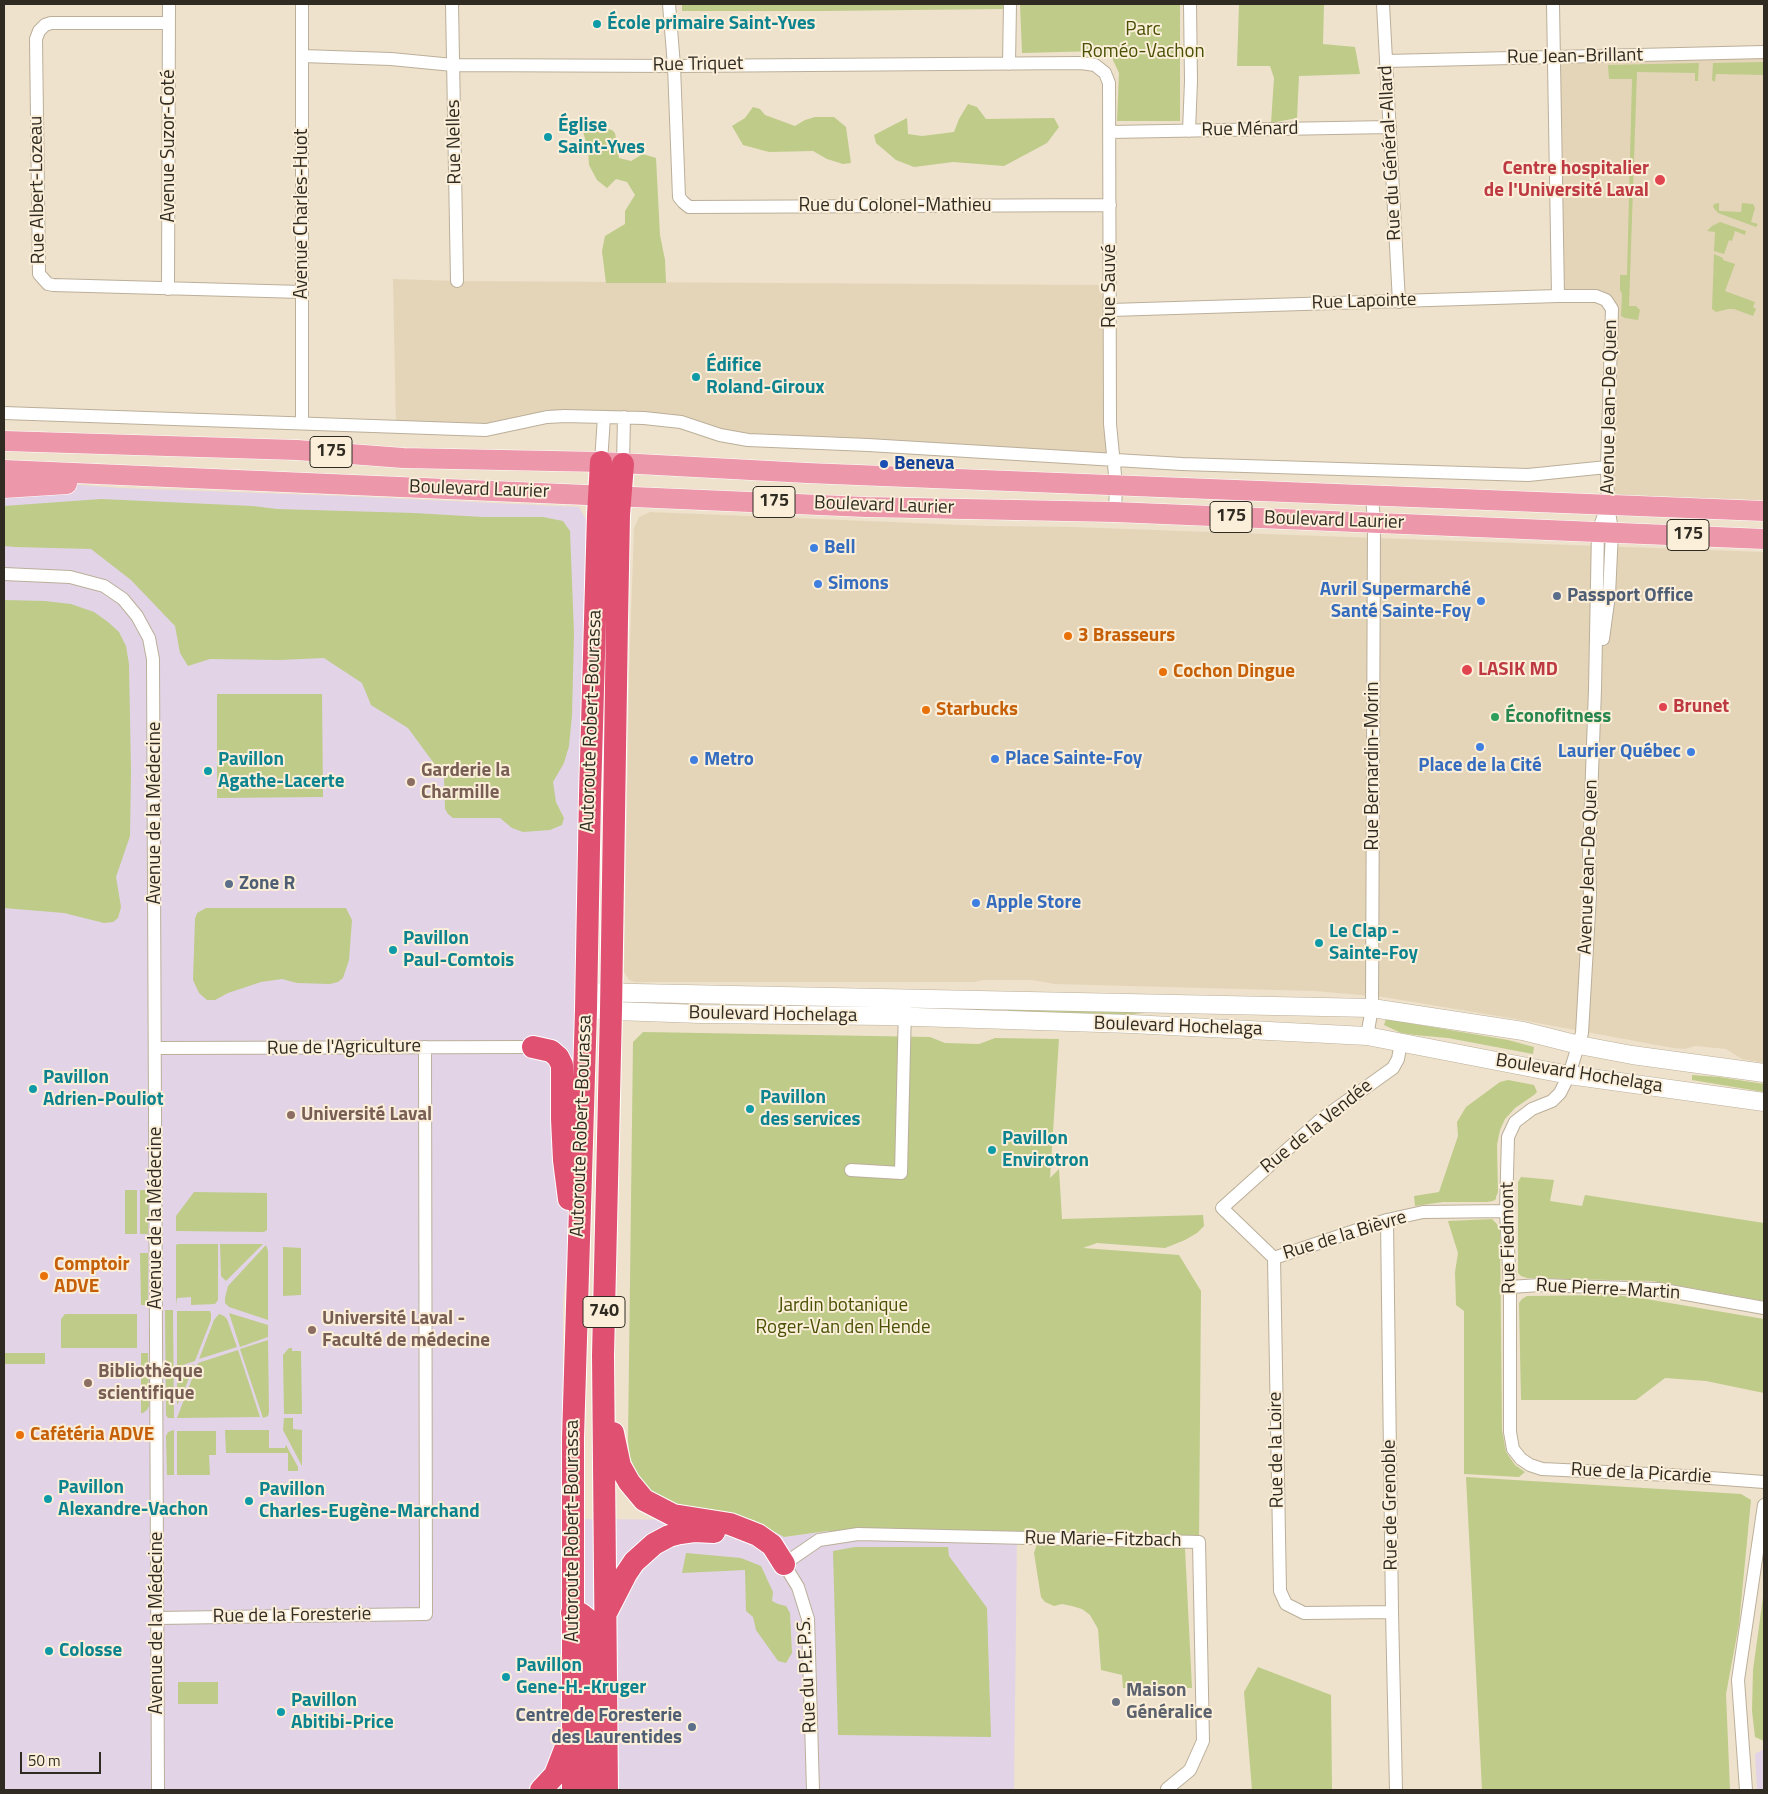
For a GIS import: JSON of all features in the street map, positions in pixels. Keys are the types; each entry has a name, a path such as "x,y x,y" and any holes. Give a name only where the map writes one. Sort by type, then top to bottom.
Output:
{"highway":[{"name":"Autoroute Robert-Bourassa","path":"573,1790 572,1612 575,1368 598,495 612,463"},
{"name":"Autoroute Robert-Bourassa","path":"607,1790 603,1356 612,1001 619,515 621,496 612,463"},
{"path":"533,1047 551,1051 558,1057 562,1065 562,1119 564,1160 568,1186 570,1284 575,1368"},
{"path":"603,1356 615,1446 620,1466 636,1491 644,1500 673,1515 730,1524 758,1535 772,1545 784,1564"},
{"path":"605,1614 634,1562 654,1544 669,1536 694,1531 720,1532 752,1542 784,1564"},
{"path":"572,1612 581,1614 589,1624 590,1790"},
{"path":"540,1790 550,1782 558,1771 573,1726"}],"main road":[{"name":"Boulevard Laurier","path":"4,441 297,450 403,458 612,463 1764,511"},
{"name":"Boulevard Laurier","path":"4,470 866,507 1115,512 1764,539"},
{"path":"4,488 48,486 136,476"},
{"name":"Boulevard Hochelaga","path":"586,1001 905,998 1372,1008 1523,1031 1579,1045 1632,1055 1764,1073"},
{"name":"Boulevard Hochelaga","path":"612,1001 701,1014 886,1016 1131,1024 1367,1036 1570,1075 1764,1102"}],"street":[{"name":"Avenue Suzor-Coté","path":"168,289 169,4"},
{"name":"Avenue Charles-Huot","path":"302,4 302,423"},
{"name":"Rue Nelles","path":"452,4 457,281"},
{"path":"669,4 674,66"},
{"path":"1009,64 1010,4"},
{"path":"1189,131 1191,81 1190,4"},
{"name":"Rue du Général-Allard","path":"1383,4 1399,302"},
{"path":"1553,4 1558,296"},
{"name":"Rue Albert-Lozeau","path":"169,23 51,23 45,25 39,31 36,39 39,274 48,284 53,285 302,292"},
{"name":"Rue Jean-Brillant","path":"1386,61 1764,52"},
{"name":"Rue Triquet","path":"302,56 391,59 453,65 674,66 1081,63 1095,65"},
{"name":"Rue Sauvé","path":"1095,65 1105,74 1109,83 1110,424 1116,484 1115,512"},
{"name":"Rue du Colonel-Mathieu","path":"674,66 679,197 689,207 1110,205"},
{"name":"Rue Ménard","path":"1110,132 1390,127"},
{"name":"Rue Lapointe","path":"1111,310 1558,296 1596,296 1606,300 1612,309"},
{"name":"Avenue Jean-De Quen","path":"1579,1045 1582,1033 1590,895 1589,856 1595,689 1608,505 1607,467 1612,309"},
{"path":"4,412 486,430 547,417 624,417 681,422 720,435 748,440 868,445 1182,464 1528,475 1607,467"},
{"path":"604,417 612,463"},
{"path":"612,463 624,417"},
{"name":"Rue Bernardin-Morin","path":"1367,1036 1372,1008 1374,522 1372,496"},
{"name":"Avenue de la Médecine","path":"4,574 70,577 104,586 131,607 149,638 153,659 158,1790"},
{"path":"851,1170 901,1173 905,998"},
{"name":"Rue de la Vendée","path":"1274,1258 1222,1208 1319,1121 1393,1068 1398,1059 1401,1042"},
{"name":"Rue Fiedmont","path":"1521,1458 1513,1448 1510,1432 1510,1287 1506,1211 1508,1138 1515,1122 1532,1110 1552,1101 1560,1093 1570,1075 1579,1045"},
{"name":"Rue de la Foresterie","path":"158,1618 426,1614 425,1047"},
{"name":"Rue de l'Agriculture","path":"156,1048 533,1047"},
{"name":"Rue de la Bièvre","path":"1274,1258 1387,1220 1423,1212 1506,1211"},
{"name":"Rue de Grenoble","path":"1387,1220 1396,1790"},
{"name":"Rue de la Loire","path":"1274,1258 1280,1591 1286,1604 1304,1612 1392,1612"},
{"name":"Rue Pierre-Martin","path":"1510,1287 1540,1285 1658,1289 1764,1308"},
{"name":"Rue de la Picardie","path":"1521,1458 1530,1465 1542,1469 1670,1474 1764,1482"},
{"path":"1746,1790 1738,1680 1754,1583 1764,1505"},
{"name":"Rue Marie-Fitzbach","path":"784,1564 818,1540 858,1534 1199,1542 1204,1741 1190,1770 1167,1789"},
{"name":"Rue du P.E.P.S.","path":"784,1564 798,1587 808,1619 812,1790"}],"shaded area":[{"name":"Centre hospitalier de l'Université Laval","path":"1764,52 1764,511 1608,505 1606,300 1558,296 1555,57"},
{"path":"393,279 1105,285 1113,459 799,442 696,426 604,417 501,428 396,428"},
{"name":"Université Laval","path":"4,479 120,488 579,507 588,523 576,1171 563,1304 563,1519 753,1520 785,1537 827,1531 1017,1538 1014,1790 4,1790"},
{"path":"650,512 987,526 1072,527 1764,552 1764,1063 1742,1059 1726,1049 1695,1046 1685,1049 1673,1048 1383,997 1315,991 1055,984 1032,980 983,980 974,982 635,982 629,980 624,972 629,674 634,528 639,517"},
{"path":"1764,1749 1764,1790 1757,1790 1755,1754"}],"green space":[{"path":"682,4 1004,4 1003,9 682,11"},
{"name":"Parc Roméo-Vachon","path":"1020,4 1180,4 1180,121 1117,121 1119,73 1112,58 1100,51 1022,53"},
{"path":"1239,4 1324,4 1323,44 1355,47 1360,74 1299,76 1297,118 1271,123 1274,78 1270,66 1237,66"},
{"path":"1764,62 1764,75 1716,74 1715,82 1712,80 1713,63"},
{"path":"1699,63 1698,81 1695,81 1695,73 1637,72 1629,306 1636,306 1640,310 1638,320 1625,318 1621,316 1622,294 1620,290 1620,275 1627,275 1632,79 1609,79 1608,65"},
{"path":"968,104 977,107 986,119 1054,118 1059,127 1047,143 1004,166 953,162 914,167 896,160 876,143 874,135 907,118 908,134 922,136 954,132"},
{"path":"753,107 760,109 765,115 795,126 815,117 834,117 846,127 851,163 843,164 827,159 813,151 769,152 743,145 732,126 745,118"},
{"path":"582,128 612,130 615,133 619,158 631,161 643,154 656,158 660,235 665,260 666,283 606,283 602,251 605,236 625,224 625,211 635,195 627,182 616,179 607,188 597,180 589,165 588,149"},
{"path":"1719,203 1719,211 1741,212 1742,203 1753,204 1755,208 1751,222 1758,224 1756,227 1718,213 1713,207 1714,204"},
{"path":"1720,222 1746,231 1745,235 1735,231 1732,241 1729,240 1724,254 1714,251 1715,232 1707,231"},
{"path":"1714,254 1723,258 1723,260 1735,264 1725,291 1755,302 1753,307 1756,309 1753,316 1734,309 1716,312 1712,309"},
{"path":"101,499 253,506 277,509 483,517 543,517 563,521 570,531 574,633 572,715 569,746 564,763 553,782 556,802 564,818 562,825 550,830 523,832 512,828 500,818 453,818 445,809 444,777 408,728 371,705 362,683 324,658 280,660 210,659 188,666 180,653 175,626 131,580 91,549 4,546 4,506"},
{"path":"4,600 71,604 94,612 119,632 126,646 129,664 130,836 116,877 121,907 118,918 113,922 104,923 64,913 4,908"},
{"path":"217,694 322,694 323,797 217,798"},
{"path":"206,908 346,908 352,920 349,960 343,978 338,982 330,984 297,983 282,979 261,982 228,993 215,1000 207,1000 199,993 193,980 195,919 197,913"},
{"path":"1008,1005 1143,1007 1144,1013 1124,1015 1008,1012"},
{"path":"1386,1019 1508,1040 1534,1047 1533,1054 1448,1038 1401,1033 1384,1025"},
{"name":"Jardin botanique Roger-Van den Hende","path":"643,1032 930,1037 945,1043 979,1044 995,1038 1059,1039 1050,1178 1059,1169 1062,1219 1203,1215 1204,1226 1197,1233 1165,1248 1097,1243 1083,1248 1179,1255 1201,1291 1199,1542 827,1531 784,1537 753,1520 695,1511 661,1499 648,1488 638,1475 630,1458 628,1441 633,1042"},
{"path":"1692,1075 1764,1084 1764,1092 1692,1080"},
{"path":"1508,1080 1534,1085 1537,1092 1515,1108 1505,1119 1500,1130 1497,1145 1498,1192 1496,1199 1487,1202 1443,1202 1415,1206 1414,1196 1439,1192 1458,1136 1457,1122 1466,1107 1500,1082"},
{"path":"1521,1177 1554,1180 1550,1201 1582,1206 1585,1195 1764,1223 1764,1301 1652,1281 1527,1278 1521,1276 1518,1273 1518,1182"},
{"path":"125,1190 137,1190 137,1234 125,1234"},
{"path":"140,1190 148,1192 148,1234 140,1234"},
{"path":"194,1192 267,1193 267,1230 264,1232 176,1231 176,1216"},
{"path":"1492,1219 1500,1229 1502,1430 1506,1452 1515,1465 1525,1472 1519,1477 1464,1474 1464,1311 1456,1305 1455,1272 1458,1253 1448,1221"},
{"path":"218,1244 218,1300 215,1304 191,1305 191,1297 177,1298 176,1305 176,1245"},
{"path":"220,1244 263,1244 226,1281 221,1276"},
{"path":"266,1245 268,1251 268,1320 229,1307 225,1303 228,1286"},
{"path":"283,1247 301,1248 301,1295 283,1296"},
{"path":"140,1253 148,1253 148,1305 141,1305"},
{"path":"1615,1295 1764,1319 1764,1393 1706,1381 1665,1378 1636,1400 1521,1400 1519,1303 1522,1299 1527,1296"},
{"path":"165,1310 173,1310 174,1418 168,1418 166,1415"},
{"path":"177,1311 210,1311 211,1320 195,1361 177,1367"},
{"path":"229,1313 268,1325 268,1337 240,1347"},
{"path":"65,1314 137,1314 137,1348 61,1348 61,1319"},
{"path":"219,1314 227,1319 237,1347 199,1359 214,1320"},
{"path":"268,1340 269,1412 268,1416 263,1418 240,1349"},
{"path":"289,1348 292,1348 292,1351 301,1351 302,1414 284,1414 283,1355"},
{"path":"238,1350 260,1417 177,1418 198,1363"},
{"path":"4,1353 45,1353 45,1364 4,1364"},
{"path":"141,1353 148,1353 149,1406 143,1413 141,1413"},
{"path":"194,1364 183,1394 177,1405 177,1370"},
{"path":"284,1418 293,1418 293,1429 302,1430 302,1466 283,1430"},
{"path":"174,1430 174,1475 167,1475 166,1436 168,1432"},
{"path":"225,1430 269,1430 269,1448 285,1448 286,1445 298,1467 298,1471 288,1471 288,1453 226,1453"},
{"path":"177,1431 216,1431 216,1455 209,1455 210,1475 177,1475"},
{"path":"1466,1477 1741,1494 1751,1500 1739,1624 1726,1694 1730,1790 1482,1790"},
{"path":"1037,1544 1185,1548 1192,1688 1123,1688 1122,1675 1101,1670 1098,1629 1090,1615 1082,1609 1072,1606 1062,1604 1054,1606 1045,1602 1041,1597 1034,1553"},
{"path":"855,1547 948,1547 949,1556 987,1608 991,1737 838,1735 833,1551"},
{"path":"686,1553 741,1558 761,1566 773,1592 772,1601 786,1606 790,1613 792,1653 786,1663 778,1661 756,1630 753,1617 746,1611 745,1570 682,1573"},
{"path":"1764,1590 1764,1741 1755,1737 1752,1711 1753,1670"},
{"path":"1258,1667 1331,1695 1332,1790 1252,1790 1244,1692"},
{"path":"178,1682 218,1682 218,1704 178,1704"}],"place":[{"name":"École primaire Saint-Yves","path":"597,24"},
{"name":"Église Saint-Yves","path":"548,137"},
{"name":"Centre hospitalier de l'Université Laval","path":"1660,180"},
{"name":"Édifice Roland-Giroux","path":"696,377"},
{"name":"Beneva","path":"884,464"},
{"name":"Bell","path":"814,548"},
{"name":"Simons","path":"818,584"},
{"name":"Passport Office","path":"1557,596"},
{"name":"Avril Supermarché Santé Sainte-Foy","path":"1481,601"},
{"name":"3 Brasseurs","path":"1068,636"},
{"name":"LASIK MD","path":"1467,670"},
{"name":"Cochon Dingue","path":"1163,672"},
{"name":"Brunet","path":"1663,707"},
{"name":"Starbucks","path":"926,710"},
{"name":"Éconofitness","path":"1495,717"},
{"name":"Place de la Cité","path":"1480,747"},
{"name":"Laurier Québec","path":"1691,752"},
{"name":"Place Sainte-Foy","path":"995,759"},
{"name":"Metro","path":"694,760"},
{"name":"Pavillon Agathe-Lacerte","path":"208,771"},
{"name":"Garderie la Charmille","path":"411,782"},
{"name":"Zone R","path":"229,884"},
{"name":"Apple Store","path":"976,903"},
{"name":"Le Clap - Sainte-Foy","path":"1319,943"},
{"name":"Pavillon Paul-Comtois","path":"393,950"},
{"name":"Pavillon Adrien-Pouliot","path":"33,1089"},
{"name":"Pavillon des services","path":"750,1109"},
{"name":"Université Laval","path":"291,1115"},
{"name":"Pavillon Envirotron","path":"992,1150"},
{"name":"Comptoir ADVE","path":"44,1276"},
{"name":"Université Laval - Faculté de médecine","path":"312,1330"},
{"name":"Bibliothèque scientifique","path":"88,1383"},
{"name":"Cafétéria ADVE","path":"20,1435"},
{"name":"Pavillon Alexandre-Vachon","path":"48,1499"},
{"name":"Pavillon Charles-Eugène-Marchand","path":"249,1501"},
{"name":"Colosse","path":"49,1651"},
{"name":"Pavillon Gene-H.-Kruger","path":"506,1677"},
{"name":"Maison Généralice","path":"1116,1702"},
{"name":"Pavillon Abitibi-Price","path":"281,1712"},
{"name":"Centre de Foresterie des Laurentides","path":"692,1727"}]}
